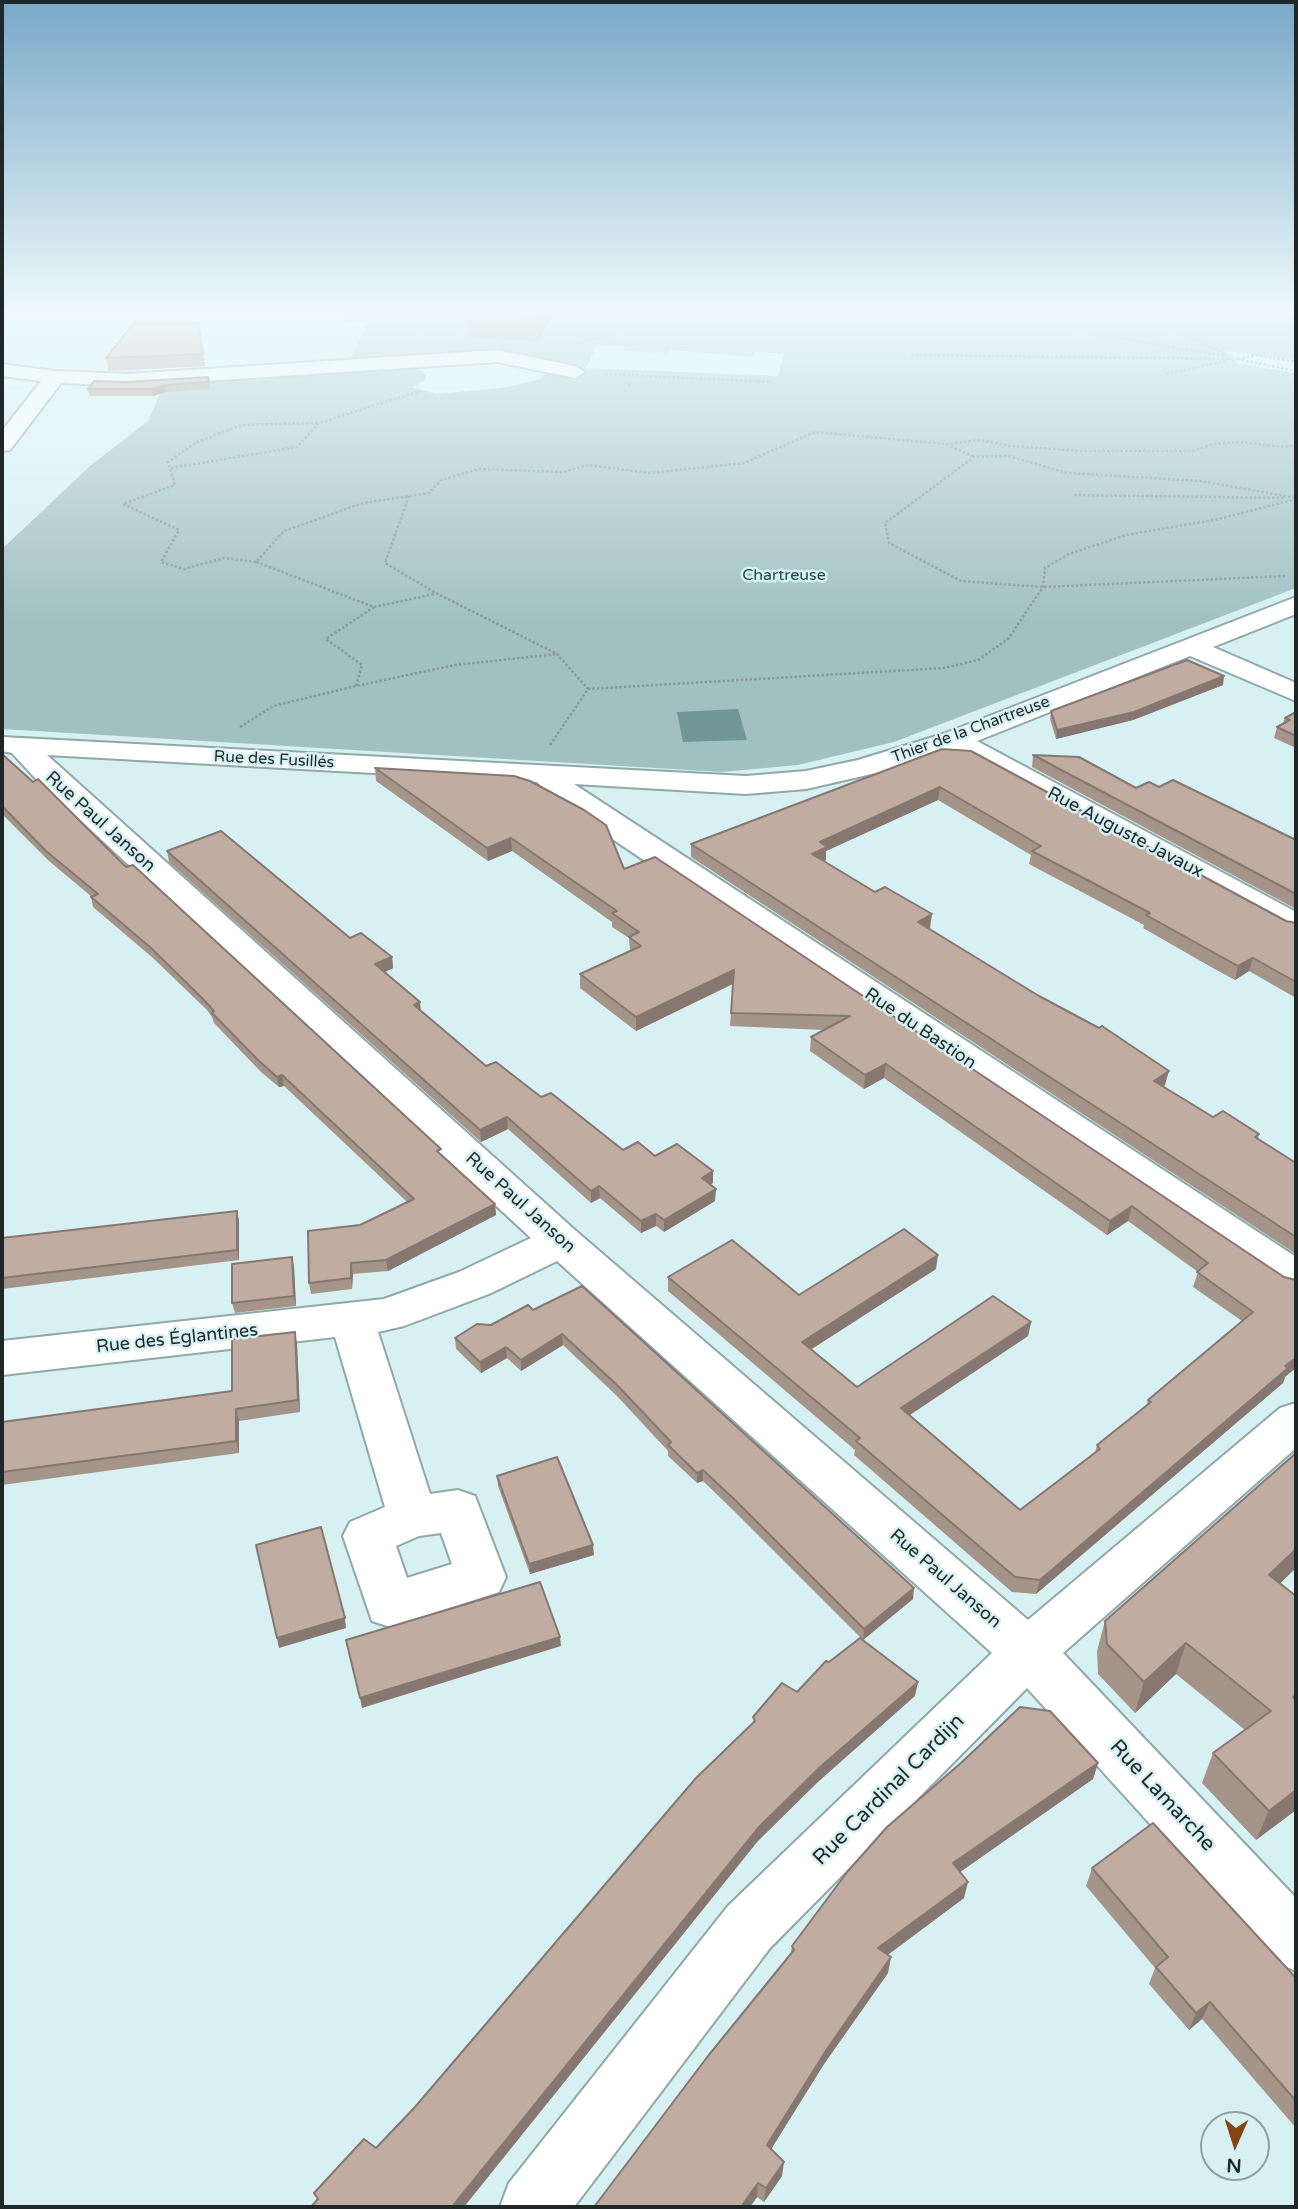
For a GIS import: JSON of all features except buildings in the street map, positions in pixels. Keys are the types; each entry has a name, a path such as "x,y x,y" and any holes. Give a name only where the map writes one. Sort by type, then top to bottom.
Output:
{"street":[{"path":"2,445 26,414"},
{"name":"Thier de la Chartreuse","path":"547,775 746,785 806,780 865,767 953,740 1296,605"},
{"path":"1191,647 1296,693"},
{"name":"Rue Auguste Javaux","path":"953,740 1296,925"},
{"name":"Rue des Fusillés","path":"11,745 547,775"},
{"name":"Rue Paul Janson","path":"11,745 46,772 561,1241 1028,1652"},
{"name":"Rue du Bastion","path":"547,775 568,795 1296,1278"},
{"name":"Rue des Églantines","path":"2,1358 388,1315 474,1283 561,1241"},
{"path":"352,1321 413,1517"},
{"name":"Rue Cardinal Cardijn","path":"533,2207 749,1927 1028,1652 1296,1422"},
{"name":"Rue Lamarche","path":"1028,1652 1296,1941"}],"path":[{"path":"346,414 318,423 242,425 197,442 168,462 176,485 123,504 179,530 161,562 184,569 224,558 256,562 374,607"},
{"path":"171,468 297,447 318,423"},
{"path":"256,562 284,531 363,503 429,493 441,480 478,469 563,472 588,465 649,473 744,463 815,432 946,444 980,440 1010,446 1081,451 1193,451 1213,444 1238,442 1285,447 1296,445"},
{"path":"946,444 974,457 1008,456 1067,473 1201,481 1296,498"},
{"path":"974,457 885,523 889,543 961,581 1043,587 1296,575"},
{"path":"1074,495 1296,498"},
{"path":"409,496 385,564 557,654 588,689"},
{"path":"588,689 944,668 978,660 1009,639 1043,587 1045,568 1069,554 1126,535 1219,519 1296,498"},
{"path":"356,686 362,665 326,639 374,607 436,593"},
{"path":"209,756 227,735 273,706 455,665 557,654"},
{"path":"547,775 539,761 588,689"}],"green space":[{"name":"Chartreuse","path":"151,414 1296,414 1296,588 894,742 798,765 722,772 2,729 2,549 90,466 148,421"}],"shaded area":[{"path":"738,709 747,740 683,742 677,712"}]}
